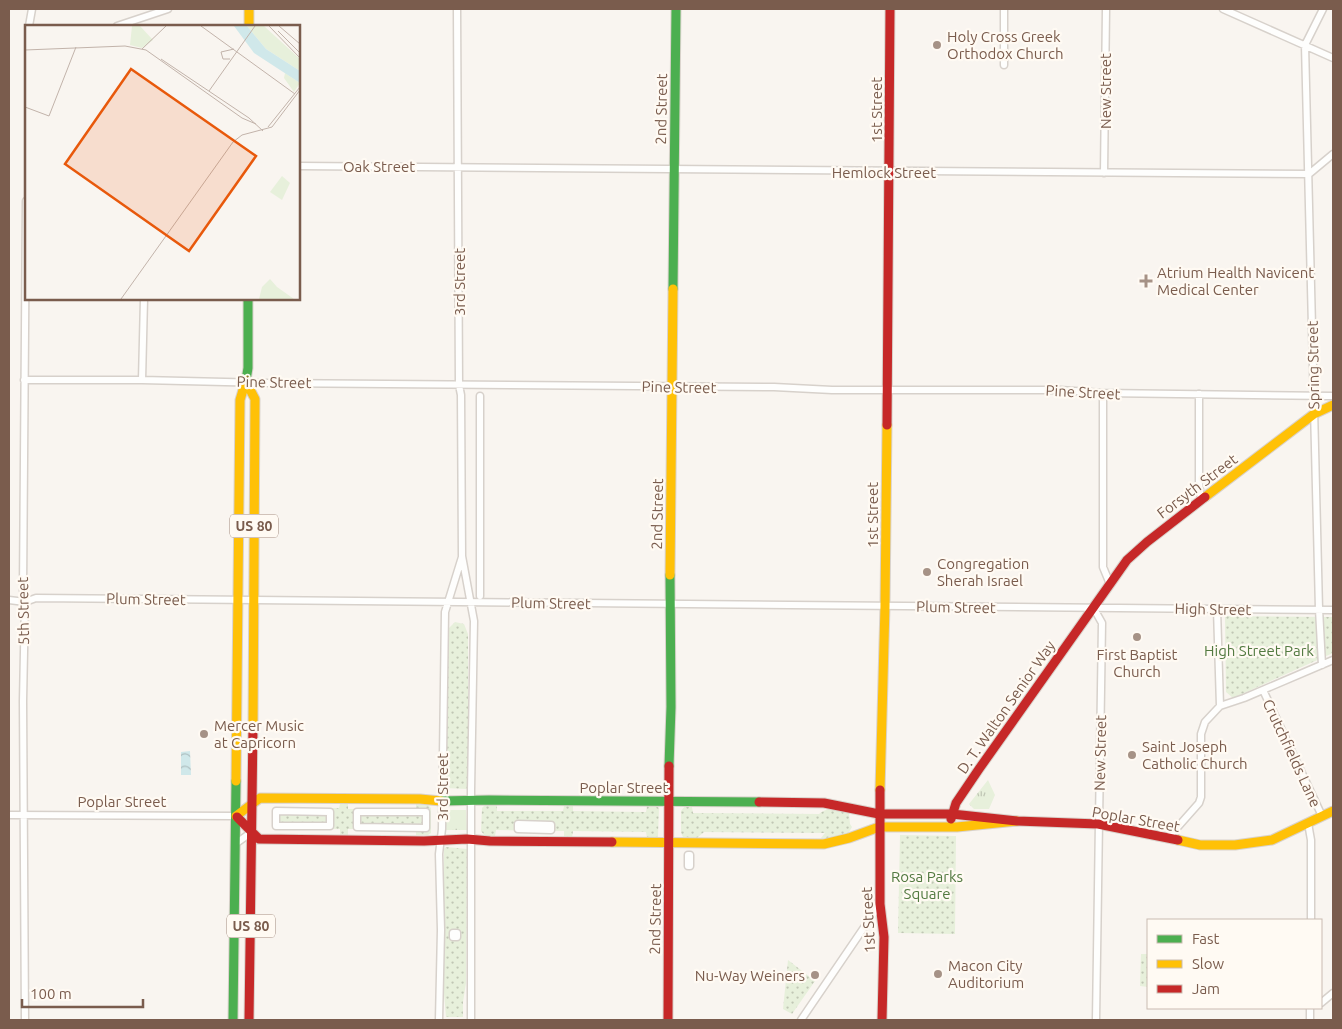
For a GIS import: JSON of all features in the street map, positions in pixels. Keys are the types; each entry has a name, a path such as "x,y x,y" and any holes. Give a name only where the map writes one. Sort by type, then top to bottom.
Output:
{"street":[{"path":"29,25 32,9"},
{"path":"120,25 168,9"},
{"path":"249,9 249,25"},
{"name":"3rd Street","path":"457,9 462,556 474,621 470,923 471,1020"},
{"name":"2nd Street","path":"668,1020 676,9"},
{"name":"1st Street","path":"882,1020 884,937 880,904 879,814 885,606 890,9"},
{"path":"1004,9 1004,66"},
{"name":"New Street","path":"1104,172 1106,9"},
{"path":"1223,9 1333,58"},
{"name":"Spring Street","path":"1322,665 1305,46 1323,9"},
{"path":"1309,174 1333,154"},
{"path":"1324,162 1333,162"},
{"name":"Oak Street","path":"300,166 458,166"},
{"name":"Hemlock Street","path":"458,166 889,172 1309,174"},
{"name":"5th Street","path":"25,291 22,590 25,602 23,701 25,1020"},
{"path":"142,380 144,300"},
{"name":"US 80","path":"233,1020 236,816 236,601 240,400 246,382 248,300"},
{"name":"Pine Street","path":"24,380 774,387 832,390 886,388 1060,390 1102,393 1333,396"},
{"name":"US 80","path":"246,382 255,399 249,1020"},
{"path":"1102,393 1103,567 1110,584"},
{"path":"1199,394 1199,482 1201,500"},
{"path":"480,396 480,596"},
{"name":"Forsyth Street","path":"1093,607 1134,553 1314,414 1333,406"},
{"name":"3rd Street","path":"439,1020 441,930 439,854 441,839 445,612 462,556"},
{"name":"Plum Street","path":"9,600 25,602 36,598 670,605 1093,607"},
{"name":"New Street","path":"1093,607 1102,623 1096,1020"},
{"name":"High Street","path":"1093,607 1333,610"},
{"name":"D. T. Walton Senior Way","path":"950,827 956,803 1093,607"},
{"path":"1217,610 1220,706"},
{"path":"1168,838 1199,803 1202,787 1201,734 1206,722 1220,706 1333,660"},
{"name":"Crutchfields Lane","path":"1262,690 1322,816"},
{"name":"Poplar Street","path":"9,815 236,816 260,798 824,803 879,814 952,814 1016,821 1098,824 1200,845 1242,845 1272,840 1333,811"},
{"path":"276,811 330,812 330,826 275,826 276,811"},
{"path":"356,812 426,812 426,828 357,827 356,812"},
{"name":"Poplar Street","path":"236,816 259,839 472,839 490,841 824,844 849,838 879,827 950,827 1016,821"},
{"path":"1308,823 1311,840 1311,919"},
{"path":"235,844 252,832"},
{"path":"801,1020 880,904"},
{"path":"1322,1002 1333,993"},
{"path":"1310,1020 1312,1009"}],"green space":[{"name":"High Street Park","path":"1225,616 1333,617 1333,653 1233,698 1226,692"},
{"path":"455,622 464,624 468,634 468,699 470,710 467,789 445,788 447,630"},
{"path":"988,780 995,795 989,809 974,809 969,804"},
{"path":"348,803 348,809 416,810 416,804 428,805 431,808 431,833 428,835 416,835 416,829 348,829 348,835 340,835 340,829 275,828 273,826 274,809 339,808 340,804"},
{"path":"486,804 497,805 497,811 563,811 564,806 573,806 573,811 646,812 647,806 656,806 659,808 658,836 656,838 647,838 646,832 573,831 572,838 564,837 564,831 496,830 495,836 485,836 481,831 482,808"},
{"path":"685,806 692,807 693,813 819,814 826,810 834,809 849,813 852,827 848,834 822,839 825,833 704,832 697,838 683,837 681,833 681,811"},
{"path":"466,810 467,830 446,830 445,811"},
{"name":"Rosa Parks Square","path":"900,835 956,836 955,934 898,933"},
{"path":"446,847 467,849 466,983 463,1017 446,1017 443,982 444,849"},
{"path":"1141,954 1147,954 1147,987 1140,986"},
{"path":"788,960 815,981 792,1014 783,1009"}],"water":[{"path":"190,751 191,775 181,775 181,752"}],"traffic: fast":[{"path":"673,289 676,9"},
{"path":"246,380 248,368 248,300"},
{"path":"669,766 671,707 670,575"},
{"path":"233,1020 236,781"},
{"path":"441,801 759,802"}],"traffic: slow":[{"path":"249,9 249,25"},
{"path":"670,575 673,289"},
{"path":"236,781 240,400 246,380"},
{"path":"246,382 255,399 253,727"},
{"path":"1205,497 1314,414 1333,405"},
{"path":"880,790 887,425"},
{"path":"237,817 260,798 420,799 441,801"},
{"path":"1178,840 1200,845 1235,845 1272,840 1333,811"},
{"path":"612,842 824,844 849,838 879,827 957,827 1017,821"}],"traffic: jam":[{"path":"887,425 890,9"},
{"path":"951,819 956,803 979,769 1127,560 1205,497"},
{"path":"249,1020 253,727"},
{"path":"668,1020 669,766"},
{"path":"880,790 880,904 884,937 882,1020"},
{"path":"759,802 824,803 879,814 952,814 1017,821 1098,824 1178,840"},
{"path":"237,817 259,839 424,841 467,839 490,841 612,842"}],"place":[{"name":"Holy Cross Greek Orthodox Church","path":"937,45"},
{"name":"Atrium Health Navicent Medical Center","path":"1146,281"},
{"name":"Congregation Sherah Israel","path":"927,572"},
{"name":"First Baptist Church","path":"1137,637"},
{"name":"Mercer Music at Capricorn","path":"204,734"},
{"name":"Saint Joseph Catholic Church","path":"1132,755"},
{"name":"Macon City Auditorium","path":"938,974"},
{"name":"Nu-Way Weiners","path":"815,975"}]}
